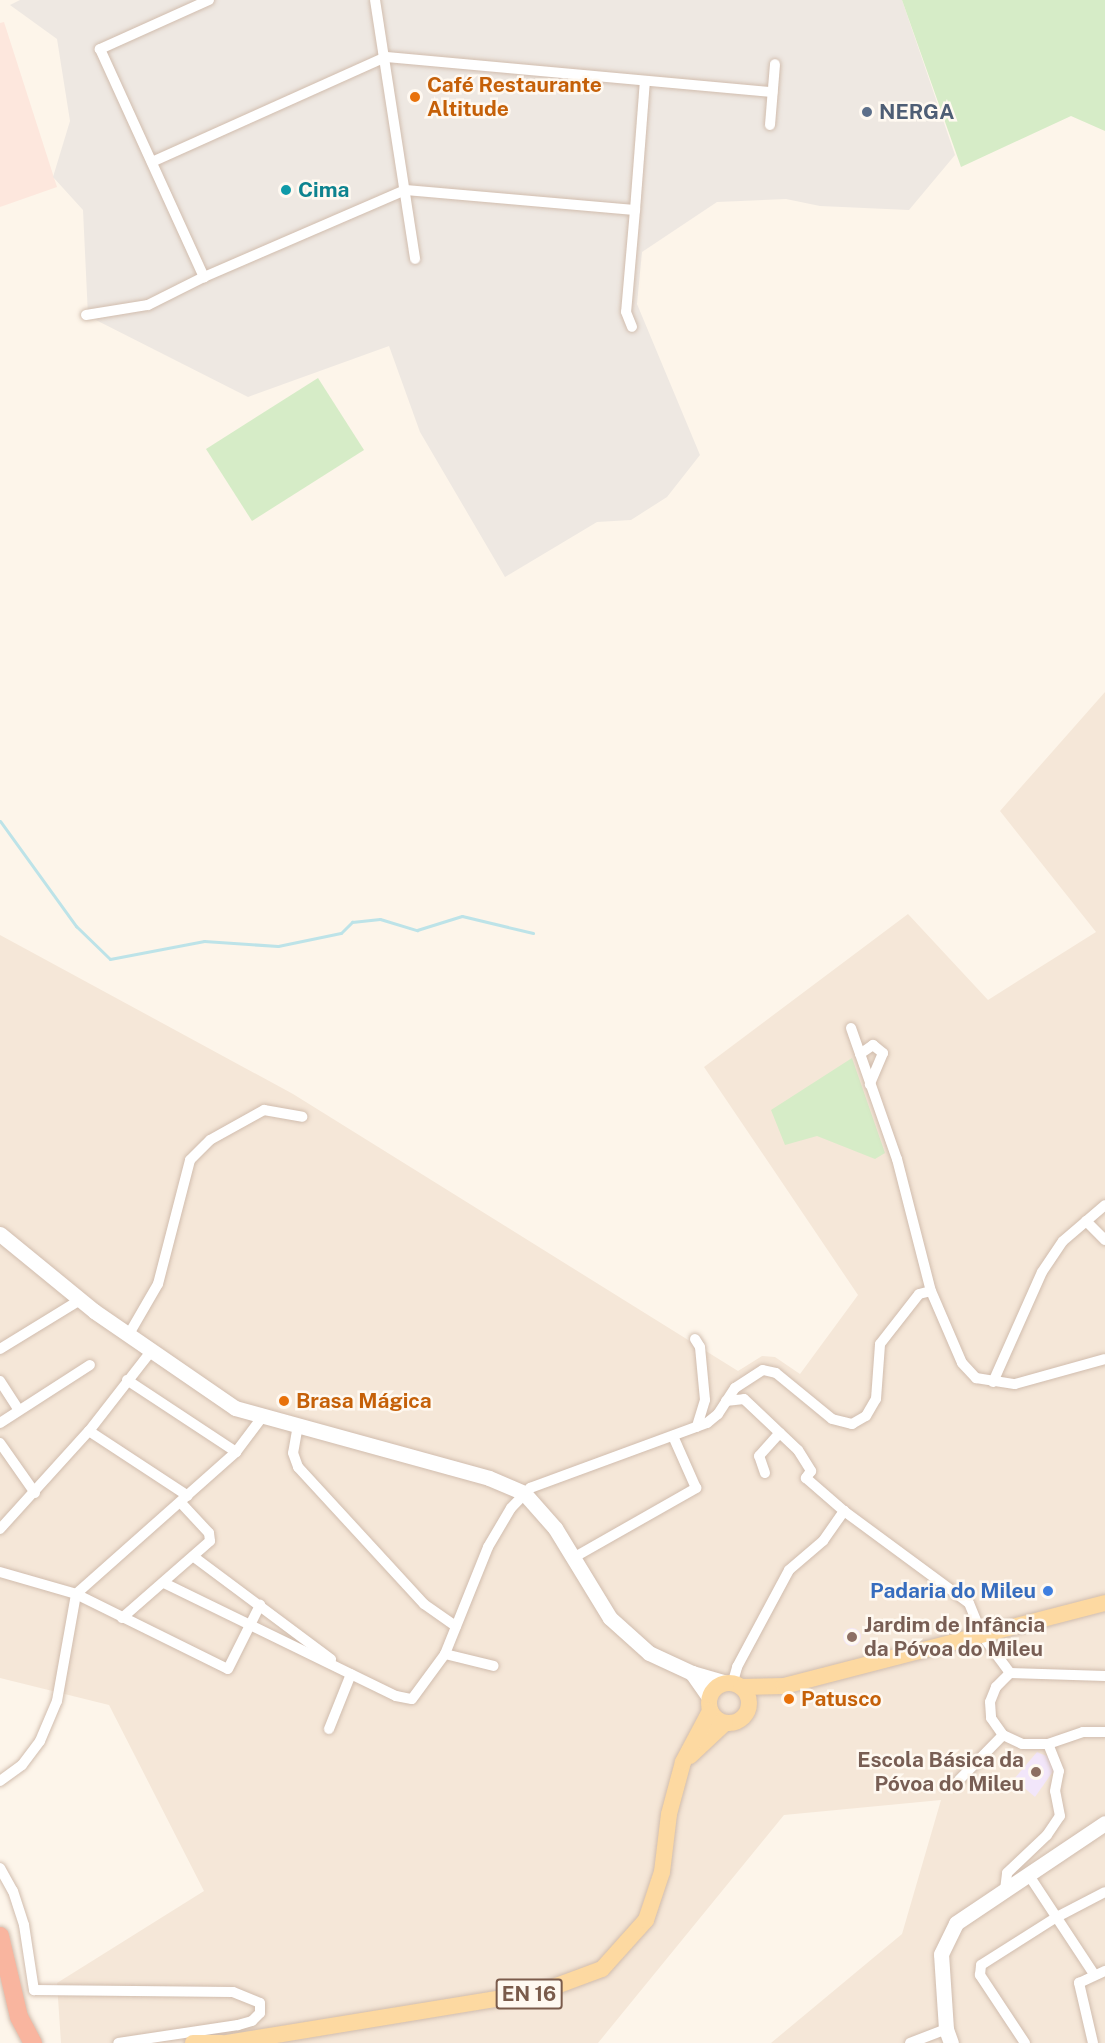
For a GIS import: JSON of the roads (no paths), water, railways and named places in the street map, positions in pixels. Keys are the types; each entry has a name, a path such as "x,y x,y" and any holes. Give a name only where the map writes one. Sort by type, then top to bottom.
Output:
{"highway":[{"path":"0,1936 19,2017 33,2043"}],"main road":[{"path":"733,1685 784,1686 1105,1603"},
{"path":"733,1685 749,1697 749,1709"},
{"name":"EN 16","path":"235,2036 540,1992 602,1969 646,1920 662,1872 669,1814 683,1762 715,1687 733,1685"},
{"path":"683,1762 725,1723 741,1721 749,1709 784,1686"},
{"path":"709,1704 725,1723"},
{"path":"193,2043 222,2043"}],"street":[{"path":"204,277 100,49 208,0"},
{"path":"375,0 386,57 415,259"},
{"path":"152,162 386,57 772,92"},
{"path":"770,124 775,64"},
{"path":"632,327 621,315 635,210 645,81"},
{"path":"86,315 148,305 204,277 405,190 635,210"},
{"path":"851,1028 897,1159 931,1291 962,1363 976,1378 1015,1384 1105,1359"},
{"path":"860,1054 873,1045 883,1053 870,1084"},
{"path":"129,1334 158,1284 190,1160 210,1140 264,1110 302,1117"},
{"path":"993,1382 1042,1272 1063,1241 1105,1205"},
{"path":"1086,1221 1105,1240"},
{"path":"0,1234 80,1300 235,1408 489,1478 531,1493 610,1618 649,1653 692,1673 733,1685 737,1667 789,1570 823,1541 844,1511"},
{"path":"194,1557 351,1674 396,1696 412,1699 445,1654 488,1547 531,1493 696,1427 718,1414 748,1376 763,1370 776,1373 832,1419 852,1424 866,1416 876,1399 880,1344 919,1294 931,1291"},
{"path":"0,1349 80,1300"},
{"path":"695,1339 700,1347 705,1400 696,1427"},
{"path":"0,1529 89,1431 152,1350"},
{"path":"0,1423 18,1409 90,1365"},
{"path":"127,1380 236,1452"},
{"path":"0,1381 18,1409"},
{"path":"726,1401 744,1399 798,1450 811,1471 806,1478 844,1511 969,1603 982,1635 1010,1673"},
{"path":"0,1781 22,1766 40,1741 57,1701 76,1594 236,1452 263,1416"},
{"path":"298,1425 293,1453 298,1467 424,1604 456,1626"},
{"path":"89,1431 184,1499 209,1533 207,1546 122,1618"},
{"path":"765,1473 759,1456 780,1433"},
{"path":"573,1558 696,1488 673,1436"},
{"path":"0,1443 35,1493"},
{"path":"0,1572 76,1594 228,1669 260,1605"},
{"path":"164,1583 341,1667"},
{"path":"445,1654 494,1666"},
{"path":"692,1673 709,1704"},
{"path":"1105,1676 1010,1673 996,1687 990,1702 991,1718 1003,1735 1022,1744 1048,1743 1083,1732 1105,1732"},
{"path":"329,1729 351,1674"},
{"path":"959,1780 1003,1735"},
{"path":"1005,1890 1007,1873 1047,1834 1060,1816 1055,1791 1059,1771 1048,1743"},
{"path":"910,2043 949,2036 941,1954 956,1923 1105,1823"},
{"path":"0,1868 13,1891 24,1925 34,1990 233,1992 255,1999 260,2013 235,2036 117,2043"},
{"path":"1028,1874 1054,1918 1099,1973 1079,1983 1094,2043 1105,2040"},
{"path":"1025,2043 979,1970 981,1965 1054,1918 1105,1892"}],"waterway":[{"path":"0,821 76,926 110,959 204,941 278,946 341,933 352,922 380,919 417,930 462,916 533,933"}],"place":[{"name":"Café Restaurante Altitude","path":"415,97"},
{"name":"NERGA","path":"867,112"},
{"name":"Cima","path":"286,190"},
{"name":"Brasa Mágica","path":"284,1401"},
{"name":"Padaria do Mileu","path":"1048,1591"},
{"name":"Jardim de Infância da Póvoa do Mileu","path":"852,1637"},
{"name":"Patusco","path":"789,1699"},
{"name":"Escola Básica da Póvoa do Mileu","path":"1036,1772"}]}
